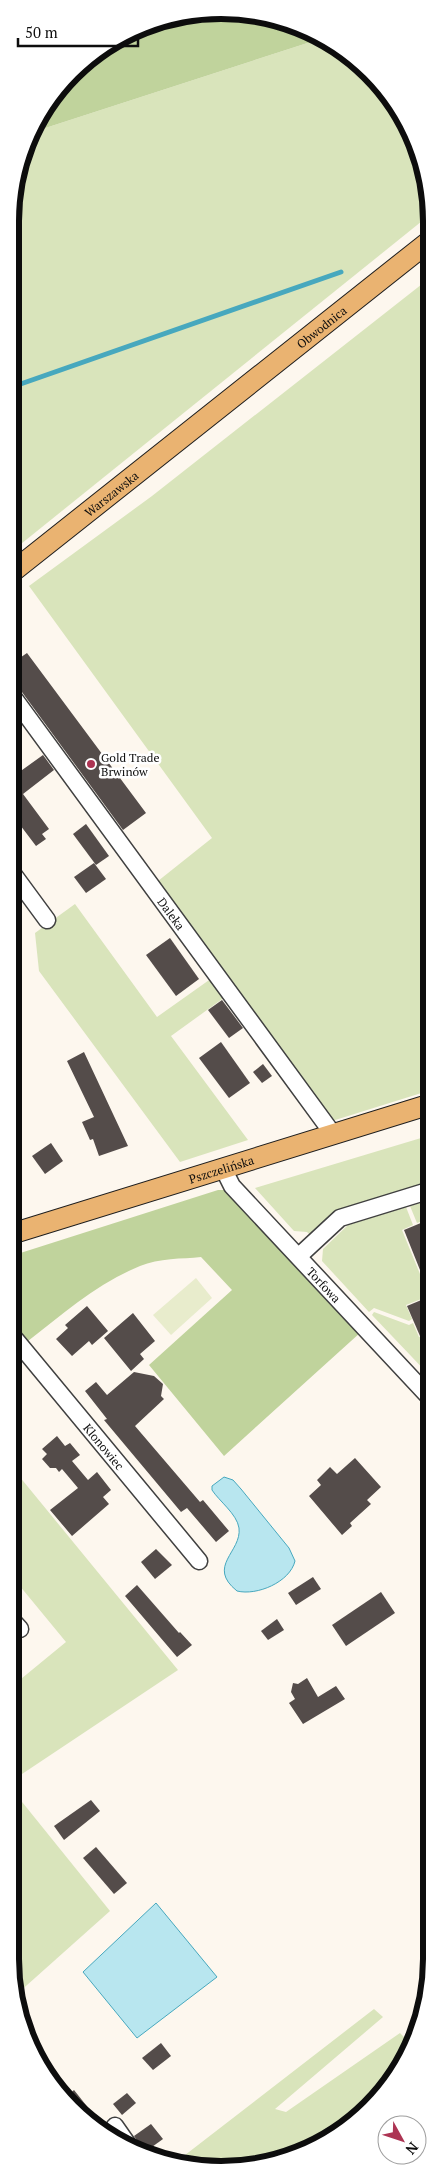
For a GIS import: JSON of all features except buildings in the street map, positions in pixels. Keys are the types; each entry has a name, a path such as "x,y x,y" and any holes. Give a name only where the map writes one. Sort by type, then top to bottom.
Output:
{"main road":[{"name":"Obwodnica","path":"212,414 423,246"},
{"name":"Warszawska","path":"19,567 212,414"},
{"name":"Pszczelińska","path":"19,1231 423,1106"}],"street":[{"name":"Daleka","path":"19,705 333,1134"},
{"path":"19,882 47,920"},
{"name":"Torfowa","path":"222,1168 232,1186 423,1390"},
{"path":"299,1256 340,1218 423,1192"},
{"name":"Klonowiec","path":"19,1344 198,1561"},
{"path":"115,2126 121,2134"}],"green space":[{"path":"195,20 247,20 286,29 313,41 41,129 61,98 88,69 120,46 156,29"},
{"path":"313,41 333,53 364,78 396,120 413,156 422,195 423,220 19,546 19,208 29,156 41,129"},
{"path":"423,283 423,1093 332,1121 158,881 212,838 29,586 152,496"},
{"path":"75,904 157,1017 212,978 225,997 171,1036 248,1140 180,1162 39,971 35,933"},
{"path":"423,1137 423,1187 311,1236 307,1232 294,1231 255,1188"},
{"path":"218,1190 224,1190 361,1332 224,1456 149,1365 232,1290 201,1257 147,1263 125,1273 82,1299 28,1341 19,1330 19,1253"},
{"path":"423,1202 423,1221 417,1223 410,1206"},
{"path":"406,1207 413,1225 402,1230 423,1281 423,1298 406,1305 412,1319 409,1321 374,1308 369,1312 322,1261 323,1249 348,1225"},
{"path":"196,1278 212,1298 171,1335 153,1315"},
{"path":"374,1312 409,1325 413,1323 419,1337 423,1335 423,1369 372,1315"},
{"path":"19,1476 178,1670 19,1776 19,1681 66,1642 19,1585"},
{"path":"19,1798 110,1911 21,1990 19,1972"},
{"path":"374,2009 383,2017 275,2109 286,2112 400,2033 406,2039 396,2060 373,2092 354,2111 322,2134 286,2151 247,2160 208,2161 182,2157"}],"water":[{"path":"224,1477 233,1480 241,1489 289,1548 295,1561 287,1575 272,1586 245,1592 237,1591 228,1582 225,1566 239,1537 239,1528 235,1518 212,1490 212,1486"},
{"path":"156,1903 217,1977 137,2038 83,1972"}],"waterway":[{"path":"19,385 341,272"}],"place":[{"name":"Gold Trade Brwinów","path":"91,764"}]}
